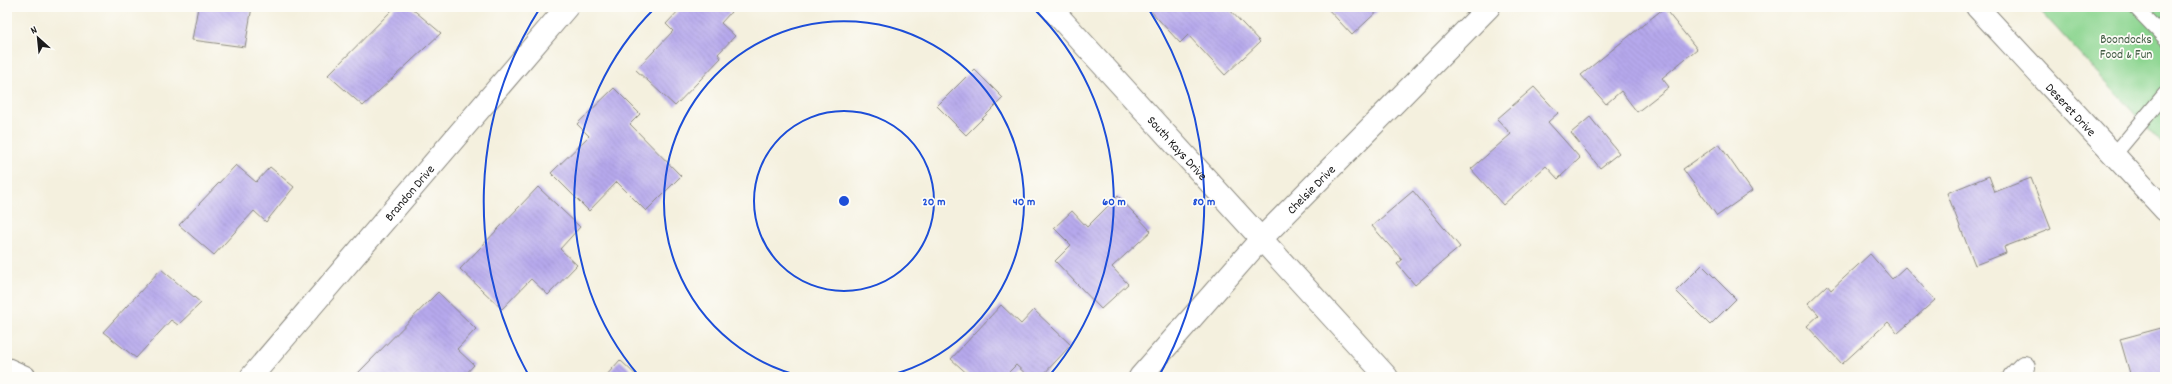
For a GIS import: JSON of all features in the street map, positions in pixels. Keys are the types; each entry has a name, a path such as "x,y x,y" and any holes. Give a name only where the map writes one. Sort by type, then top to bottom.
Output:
{"street":[{"name":"Brandon Drive","path":"251,377 567,7"},
{"name":"South Kays Drive","path":"1050,7 1387,377"},
{"name":"Chelsie Drive","path":"1140,377 1261,239 1489,7"},
{"name":"Deseret Drive","path":"1977,7 2165,210"},
{"path":"7,369 25,377"}],"lane":[{"path":"2135,7 2165,38"},
{"path":"2114,155 2165,94"}],"green space":[{"name":"Boondocks Food & Fun","path":"2037,7 2165,7 2165,147"}],"building":[{"path":"198,7 252,7 245,47 192,40"},
{"path":"395,7 410,7 441,33 363,106 328,75"},
{"path":"682,7 725,7 731,12 721,23 735,36 718,54 721,58 675,106 636,70 673,31 666,24"},
{"path":"1147,7 1227,7 1260,42 1225,75 1188,35 1180,43"},
{"path":"1326,7 1382,7 1352,35"},
{"path":"1664,8 1697,49 1662,78 1669,87 1637,112 1621,91 1606,104 1581,75"},
{"path":"974,69 1003,98 966,135 937,106"},
{"path":"1534,87 1558,113 1548,122 1580,158 1558,179 1546,166 1503,205 1471,169 1511,134 1497,119"},
{"path":"614,88 640,114 630,124 681,176 646,211 617,182 589,211 551,173 589,136 577,124"},
{"path":"1590,117 1619,153 1600,168 1571,133"},
{"path":"1719,144 1752,191 1717,216 1683,169"},
{"path":"236,165 256,182 270,167 294,187 266,222 254,211 214,255 179,225"},
{"path":"1989,176 1995,192 2031,178 2051,229 2004,247 2006,253 1975,265 1947,193"},
{"path":"538,187 580,227 560,249 577,265 548,295 531,279 502,309 460,269"},
{"path":"1413,191 1460,247 1415,285 1397,264 1402,260 1372,226"},
{"path":"1118,196 1151,231 1112,267 1128,284 1101,309 1055,261 1071,245 1054,228 1072,211 1087,227"},
{"path":"1870,254 1892,279 1905,267 1935,300 1898,333 1888,322 1842,364 1807,326 1819,315 1808,303 1827,285 1831,290"},
{"path":"1702,265 1736,299 1710,325 1676,291"},
{"path":"161,269 201,303 178,325 171,320 136,358 103,332"},
{"path":"438,292 476,329 457,349 474,365 463,377 362,377 358,373"},
{"path":"1001,305 1021,324 1034,310 1071,345 1041,377 1029,377 1016,365 1004,377 971,377 951,359"},
{"path":"2165,327 2165,377 2131,377 2120,339"},
{"path":"620,360 638,377 605,377"}]}
